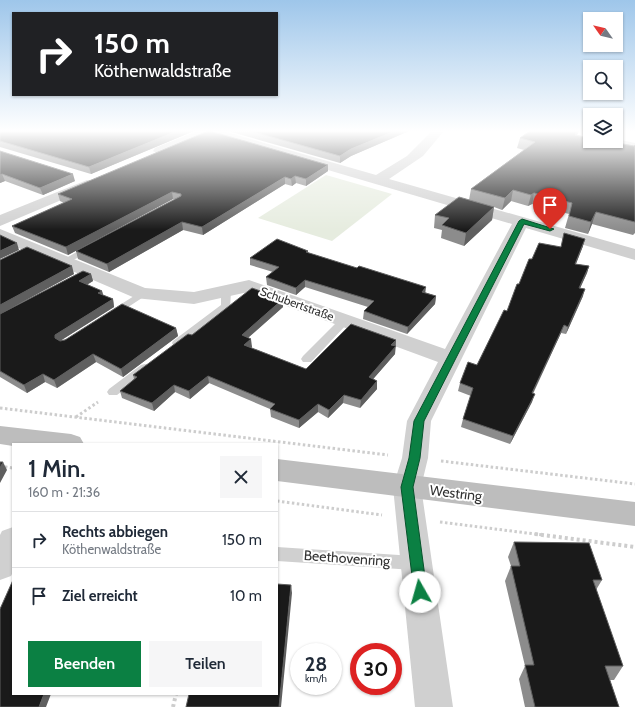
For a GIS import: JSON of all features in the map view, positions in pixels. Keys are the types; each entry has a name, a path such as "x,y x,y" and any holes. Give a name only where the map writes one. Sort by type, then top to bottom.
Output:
{"street":[{"path":"326,164 635,254"},
{"path":"379,179 405,164"},
{"path":"0,221 96,180 71,174"},
{"path":"434,707 407,487 415,458 419,421 522,221"},
{"name":"Schubertstraße","path":"0,234 25,252 63,262 82,274 142,294 194,298 249,286 450,359"},
{"path":"0,435 63,443"},
{"name":"Westring","path":"278,470 635,514"},
{"path":"0,566 12,542"}],"lane":[{"path":"63,262 96,244"},
{"path":"170,349 226,306 226,292"},
{"path":"102,319 142,294"},
{"name":"Schubertstraße","path":"307,359 344,321"},
{"path":"113,392 151,363"},
{"name":"Beethovenring","path":"278,554 417,563"}],"path":[{"path":"76,417 113,392"},
{"path":"0,408 635,484"},
{"path":"0,466 12,468"},
{"path":"278,501 635,547"},
{"path":"173,707 176,695"}],"shaded area":[{"path":"326,175 392,194 332,241 258,218"}],"building":[{"path":"0,164 41,164 73,174 40,188 2,174 0,175"},
{"path":"79,164 96,164 89,167"},
{"path":"129,164 328,165 306,179 295,176 291,179 285,177 202,227 182,222 107,264 76,251 181,196 181,194 172,192 66,247 12,226 72,199 58,194"},
{"path":"505,164 635,164 635,222 596,212 591,222 569,216 572,203 534,193 531,195 513,190 505,198 471,189"},
{"path":"459,197 494,207 466,233 442,225 449,218 435,215"},
{"path":"564,233 585,239 575,264 589,266 579,288 585,289 568,327 564,325 532,393 535,394 513,436 463,419 473,388 460,383 468,362 477,365 504,310 507,311 517,284 519,284 529,259 532,259 539,243 561,247"},
{"path":"0,235 17,243 0,251"},
{"path":"277,239 308,251 306,252 357,268 359,266 426,287 422,292 436,296 408,327 364,311 374,301 305,280 296,288 266,277 279,267 250,258"},
{"path":"27,247 72,266 0,305 0,260"},
{"path":"83,271 91,274 79,281 102,291 98,293 113,299 55,335 55,338 60,341 65,340 122,304 176,328 121,369 93,354 54,380 43,374 24,385 0,371 0,314"},
{"path":"252,288 283,299 242,335 251,339 244,345 306,369 351,324 396,340 391,345 396,346 369,377 377,381 361,400 344,395 329,410 318,404 299,420 270,409 275,404 208,376 189,391 174,385 152,403 120,391 137,377 133,375 188,334 192,335"},
{"path":"514,542 589,543 602,580 593,580 623,666 605,666 619,707 535,707 525,665 534,665 511,566 520,566"},
{"path":"12,582 12,695 44,695 39,707 0,707 0,609"},
{"path":"278,584 291,585 279,707 186,707 189,695 278,695"}],"route":[{"path":"420,592 407,487 415,458 419,421 522,221 550,229"}]}
